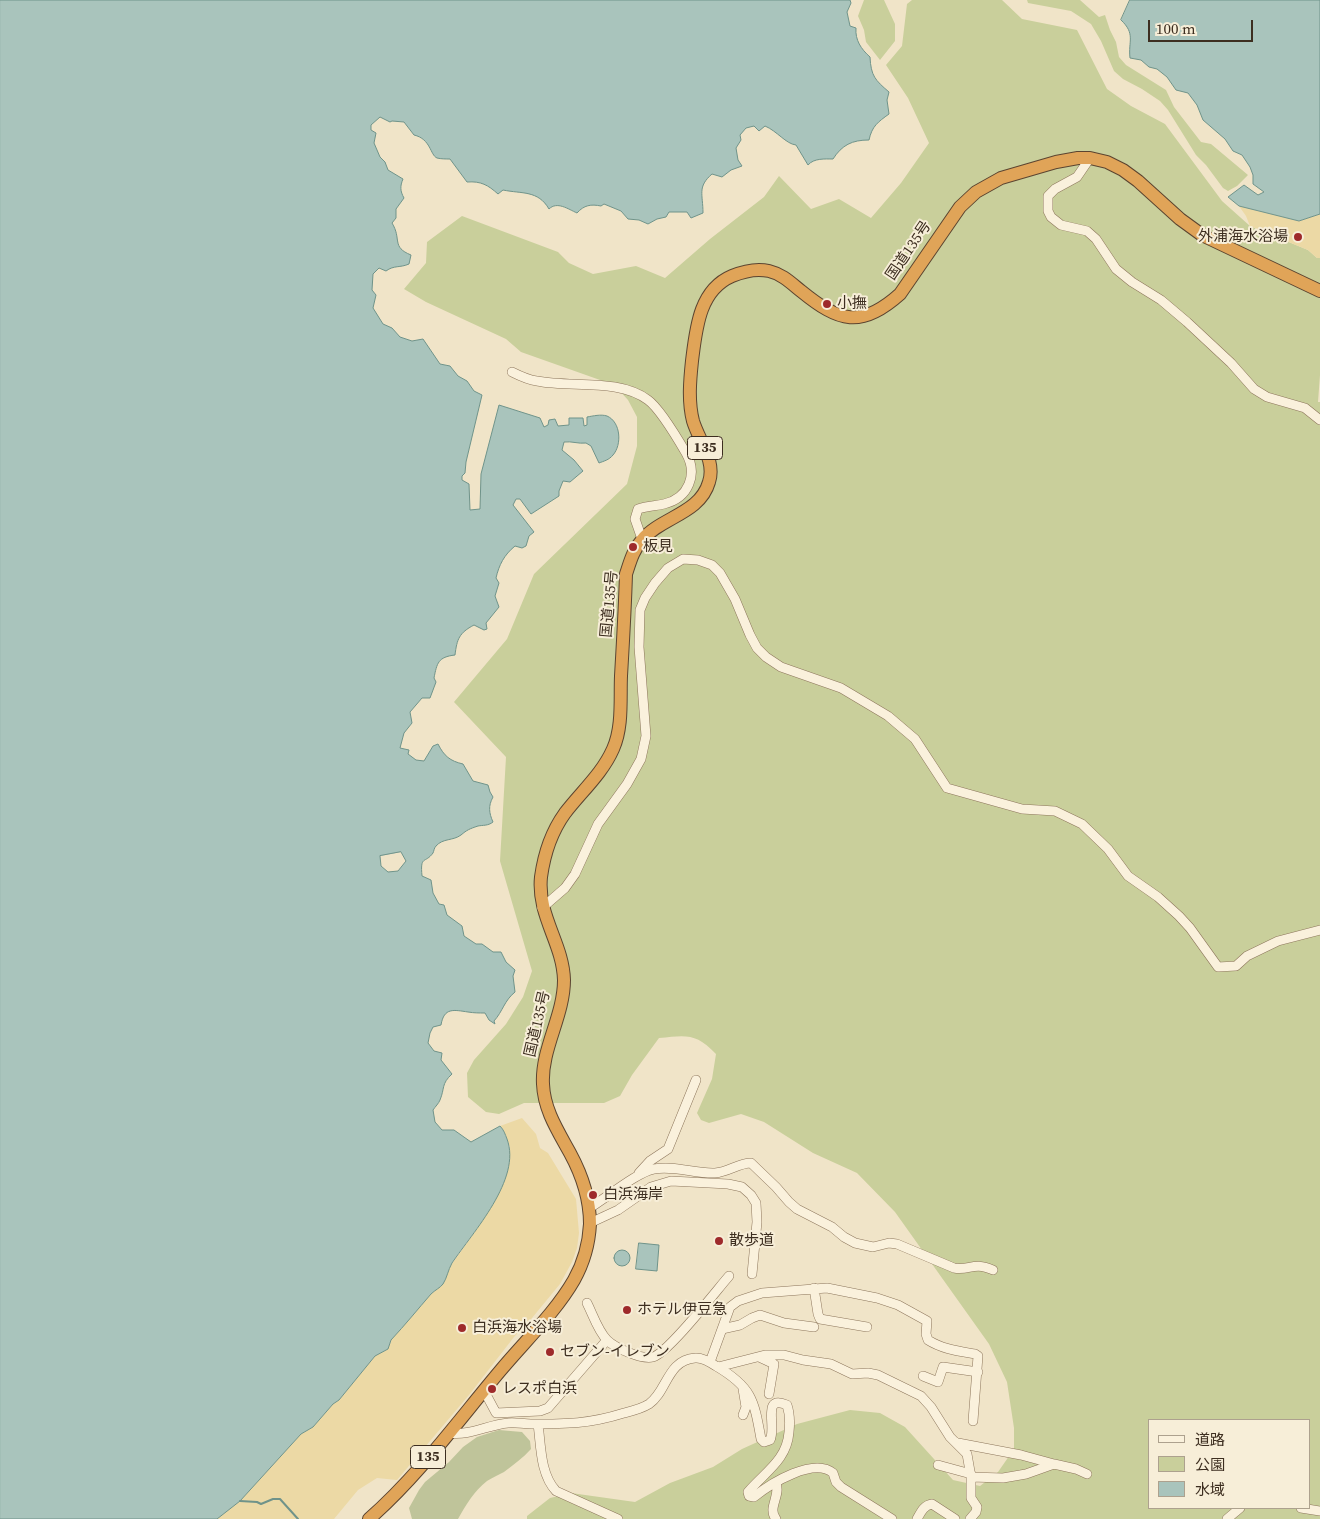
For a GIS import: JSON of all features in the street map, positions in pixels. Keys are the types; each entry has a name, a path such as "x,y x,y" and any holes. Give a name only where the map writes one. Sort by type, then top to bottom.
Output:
{"highway":[{"name":"国道135号","path":"369,1519 402,1488 561,1298 574,1280 584,1257 590,1223 587,1196 580,1174 549,1113 544,1098 543,1073 563,994 564,978 558,946 542,908 541,878 544,859 552,837 564,814 607,762 618,736 626,574 632,555 642,539 692,506 705,493 710,480 708,454 693,422 690,406 690,382 697,321 708,296 728,278 756,269 780,275 820,307 832,313 857,318 871,314 900,294 954,215 976,192 1001,178 1031,168 1078,158 1090,158 1107,162 1123,170 1180,219 1202,235 1320,292"}],"street":[{"path":"1090,158 1077,177 1055,189 1048,196 1048,211 1051,217 1061,225 1087,231 1096,239 1116,269 1132,282 1161,300 1187,322 1254,389 1266,397 1305,408 1320,420"},
{"path":"512,372 538,382 586,384 621,389 649,401 684,450 691,462 693,471 691,480 684,492 674,500 665,504 638,509 635,519 642,539"},
{"path":"542,908 565,888 575,874 598,824 627,784 641,759 646,736 639,647 640,610 645,598 659,578 668,568 683,559 698,560 712,565 720,573 757,648 766,657 781,667 840,688 888,716 915,740 947,788 1022,809 1055,811 1082,824 1108,849 1128,876 1158,896 1179,916 1218,967 1236,966 1247,956 1278,941 1320,930"},
{"path":"636,1178 650,1161 668,1149 696,1080"},
{"path":"588,1209 636,1178 655,1169 715,1173 752,1163 776,1186 788,1202 797,1209 829,1225 844,1238 873,1247 889,1243 897,1244 920,1252 954,1268 960,1269 979,1265 993,1270"},
{"path":"590,1223 618,1210 652,1188 666,1182 700,1182 742,1187 751,1195 756,1203 757,1222 752,1274"},
{"path":"587,1303 607,1340 642,1358 654,1357 699,1312 728,1276"},
{"path":"814,1288 820,1319 867,1327"},
{"path":"714,1365 722,1329 730,1307 738,1301 762,1293 814,1288 827,1288 877,1298 918,1315 927,1321 926,1334 928,1340 949,1349 978,1356 973,1421"},
{"path":"722,1329 740,1325 760,1315 784,1323 814,1327"},
{"path":"483,1392 496,1413 540,1411 548,1408 607,1340"},
{"path":"714,1365 778,1354 831,1364 852,1374 868,1373 878,1375 921,1396 931,1407 950,1437 967,1454 971,1475 971,1498 977,1507 976,1512 970,1519"},
{"path":"759,1357 774,1364 769,1394"},
{"path":"449,1433 470,1433 508,1422 575,1424 590,1422 642,1408 657,1395 676,1366 694,1358 700,1358 714,1365 749,1392 758,1417 761,1439 764,1442 770,1440 773,1434 770,1411 773,1406 780,1402 787,1405 790,1426 785,1452 748,1494 752,1498 776,1482 809,1469 822,1468 833,1473 836,1482 841,1487 892,1519"},
{"path":"923,1376 938,1382 943,1367 978,1372"},
{"path":"742,1386 746,1407 743,1415"},
{"path":"538,1424 542,1455 550,1484 556,1491 618,1519"},
{"path":"958,1443 1021,1455 1076,1469 1087,1474"},
{"path":"938,1464 971,1475 1003,1478 1026,1474 1054,1464"},
{"path":"776,1482 778,1494 772,1510 772,1514 776,1519"},
{"path":"917,1519 928,1504 932,1504 954,1519"},
{"path":"1227,1519 1239,1509"},
{"path":"1307,1509 1320,1511"}],"green space":[{"path":"864,0 884,0 895,24 895,41 880,60 866,42 864,30 858,16"},
{"path":"912,0 1002,0 1022,19 1077,30 1107,89 1131,106 1165,124 1222,201 1250,226 1308,250 1317,258 1320,258 1320,375 1318,402 1320,402 1320,1519 527,1519 527,1516 550,1498 571,1493 635,1502 670,1483 713,1467 742,1449 797,1424 850,1410 880,1413 905,1427 953,1480 980,1486 998,1472 1014,1449 1014,1428 1007,1382 989,1344 895,1212 857,1173 813,1153 764,1122 741,1114 709,1123 701,1120 697,1113 712,1079 716,1054 703,1042 684,1036 659,1038 632,1075 620,1096 604,1103 524,1103 499,1114 486,1112 468,1097 467,1073 474,1060 506,1024 523,997 532,971 500,861 506,757 454,702 507,639 534,574 627,484 637,446 637,417 628,400 617,388 600,380 521,352 506,339 426,302 404,289 426,263 427,242 462,216 558,252 569,263 593,274 636,266 665,278 710,239 764,197 779,176 811,209 839,199 871,218 901,183 929,143 908,98 886,65 902,46 907,4"},
{"path":"1027,0 1080,0 1099,17 1105,15 1116,42 1119,57 1126,65 1166,90 1174,107 1201,142 1211,144 1248,175 1237,186 1228,191 1223,188 1196,155 1168,110 1160,101 1123,79 1114,71 1101,41 1091,24 1071,11 1028,3"},
{"path":"499,1430 522,1432 530,1441 531,1449 504,1472 482,1485 458,1519 412,1519 409,1508 425,1482 449,1462 463,1447 477,1437"}],"sand":[{"name":"外浦海水浴場","path":"1239,206 1299,221 1320,214 1320,258 1317,258 1308,250 1250,226"},
{"name":"白浜海水浴場","path":"522,1118 536,1134 540,1148 548,1153 576,1199 579,1233 577,1248 560,1284 397,1480 377,1478 358,1490 334,1519 217,1519 240,1501 301,1434 313,1427 333,1404 339,1400 375,1356 388,1349 391,1340 444,1282 451,1265 492,1205 510,1147 500,1126"}],"water":[{"path":"0,0 850,0 851,3 847,12 850,26 856,28 859,44 870,57 871,69 875,77 889,92 887,100 889,114 876,125 869,140 848,144 833,159 816,160 808,165 796,145 769,128 765,126 759,131 754,126 746,128 740,135 741,140 736,148 738,160 742,166 731,170 722,177 712,174 707,179 702,191 703,213 691,218 687,212 669,212 666,217 648,224 639,220 628,219 621,211 604,204 582,208 577,213 559,206 549,209 540,199 529,194 503,190 498,194 484,184 467,182 450,159 437,158 427,143 414,135 404,122 390,122 380,117 371,125 371,130 376,133 374,143 380,157 385,162 388,170 403,179 401,188 404,198 396,209 396,218 392,223 399,246 411,255 409,264 386,271 379,268 373,274 372,290 376,295 373,308 383,324 392,328 400,337 412,341 423,339 440,364 450,366 458,376 467,381 474,391 482,395 465,473 462,476 462,480 469,484 470,510 480,509 481,474 499,405 540,418 544,427 548,425 549,420 555,419 558,426 569,425 569,418 583,418 584,426 587,425 587,417 605,415 615,423 619,434 616,451 608,459 599,463 591,446 586,443 564,442 562,450 583,471 570,482 563,481 559,496 531,514 520,499 516,499 513,505 534,532 529,536 526,546 522,548 515,546 500,565 496,578 499,583 495,596 499,607 486,623 487,629 484,630 474,625 469,628 460,637 455,655 445,657 439,662 434,678 436,682 430,698 422,698 410,712 412,723 404,733 400,748 409,750 408,754 416,760 424,761 433,746 438,744 448,757 463,764 473,781 488,785 493,797 490,803 490,810 493,822 472,828 458,837 439,843 433,853 422,862 422,876 431,880 433,893 439,904 444,905 447,915 462,926 464,936 476,944 482,944 493,952 501,952 506,962 515,970 513,976 515,992 508,999 494,1021 495,1024 489,1020 485,1013 450,1011 442,1019 441,1025 433,1027 428,1043 434,1051 442,1053 441,1060 452,1074 446,1081 442,1096 433,1110 435,1122 442,1130 454,1130 471,1142 500,1126 507,1139 510,1155 508,1171 502,1188 493,1204 452,1263 443,1284 431,1294 391,1340 388,1349 375,1356 339,1400 333,1404 313,1427 301,1434 240,1501 217,1519 0,1519","holes":["401,852 406,861 398,871 388,872 381,866 380,856"]},
{"path":"1130,0 1320,0 1320,214 1299,221 1239,206 1228,197 1244,185 1258,195 1264,192 1253,184 1253,175 1250,167 1242,155 1233,151 1225,139 1203,120 1197,105 1188,93 1176,90 1167,77 1157,69 1149,67 1141,60 1130,58 1130,34 1126,25 1121,20"},
{"path":"639,1243 659,1245 657,1271 636,1269"},
{"path":"622,1250 628,1252 630,1258 628,1264 622,1266 616,1264 614,1258 616,1252"}],"waterway":[{"path":"240,1501 261,1504 273,1499 280,1499 298,1519"}],"place":[{"name":"外浦海水浴場","path":"1298,237"},
{"name":"小撫","path":"827,304"},
{"name":"板見","path":"633,547"},
{"name":"白浜海岸","path":"593,1195"},
{"name":"散歩道","path":"719,1241"},
{"name":"ホテル伊豆急","path":"627,1310"},
{"name":"白浜海水浴場","path":"462,1328"},
{"name":"セブン-イレブン","path":"550,1352"},
{"name":"レスポ白浜","path":"492,1389"}]}
